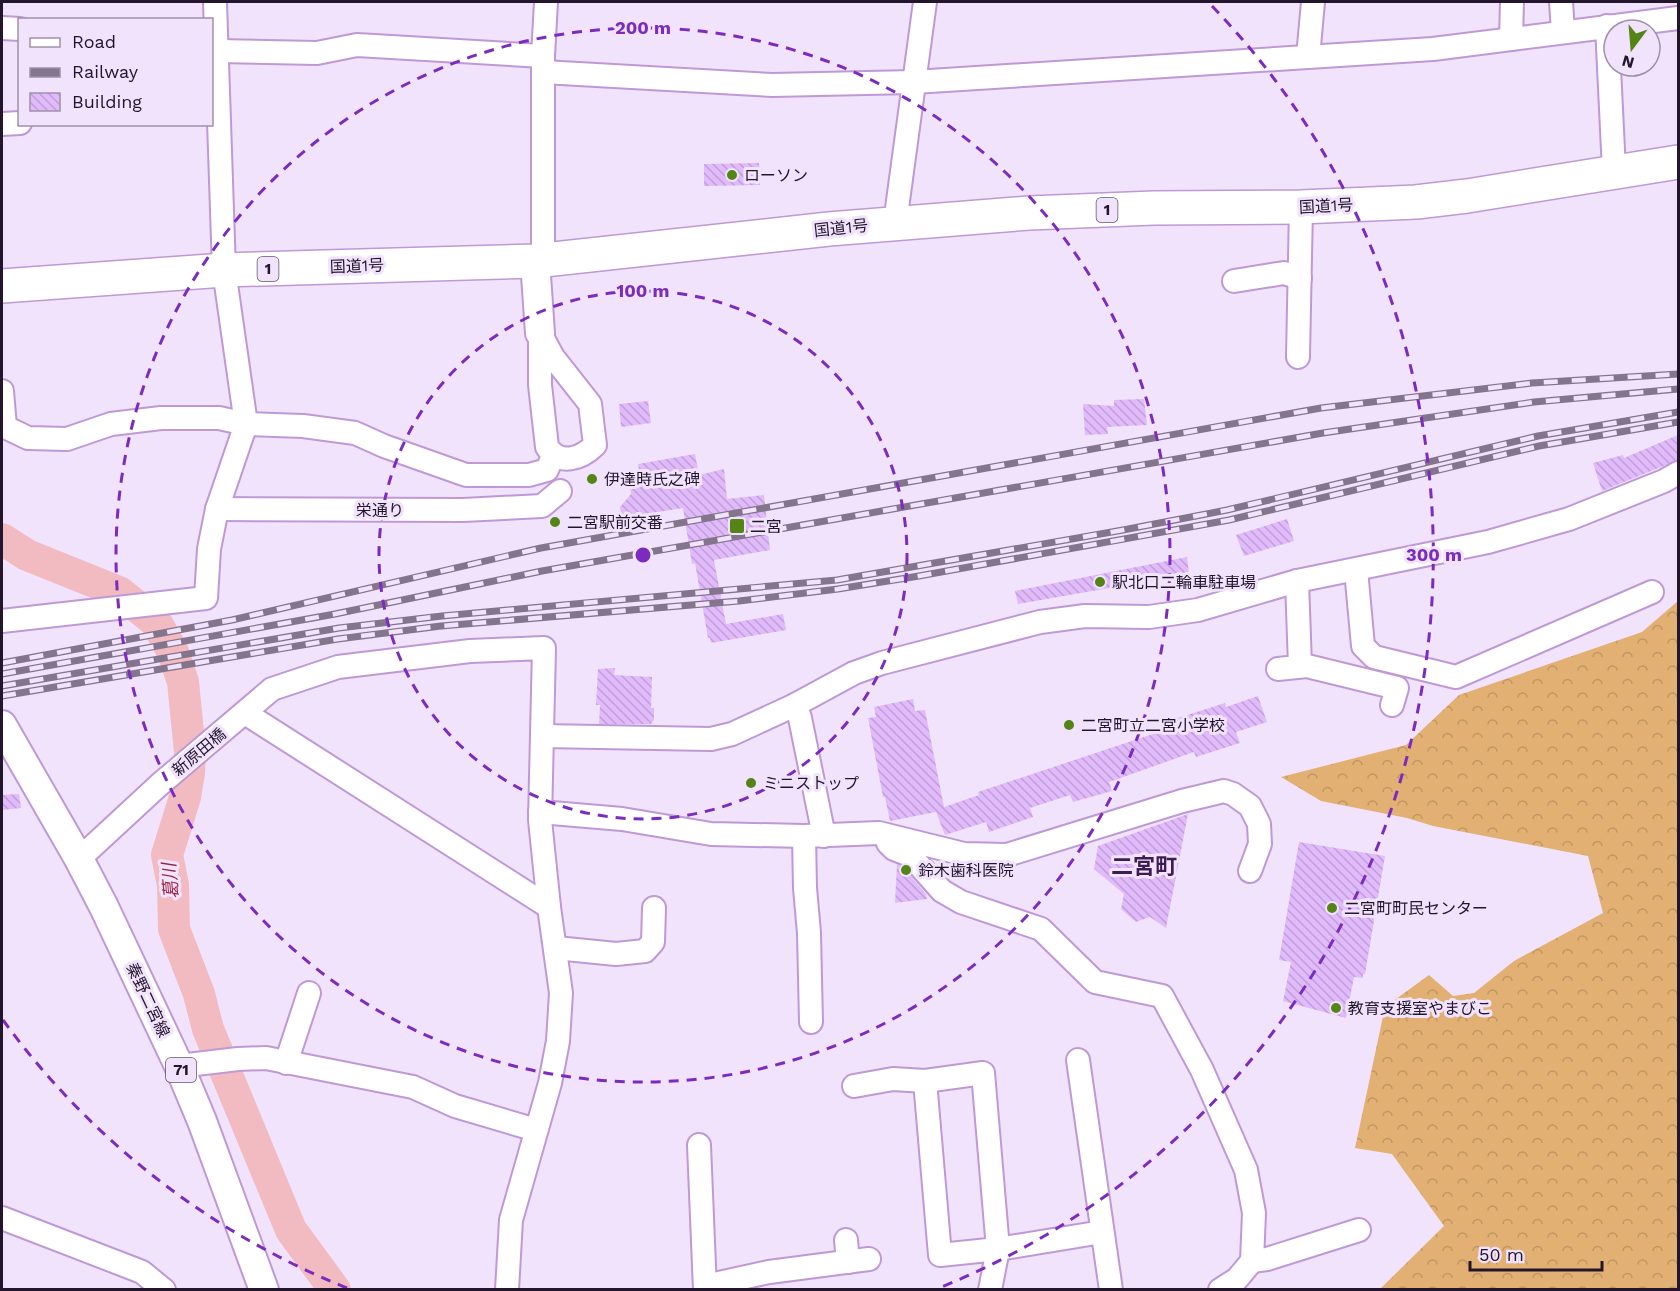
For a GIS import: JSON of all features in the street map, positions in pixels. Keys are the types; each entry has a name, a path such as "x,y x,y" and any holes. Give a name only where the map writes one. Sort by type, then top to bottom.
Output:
{"highway":[{"name":"国道1号","path":"2,286 224,270 539,261 895,223 1029,213 1416,202 1678,162"}],"main road":[{"path":"539,261 540,333"},
{"name":"秦野二宮線","path":"2,725 79,859 188,1065 202,1121 264,1290"}],"street":[{"path":"2,621 206,598 209,549 217,509 246,424 224,270 215,114 215,2"},
{"path":"539,261 546,2"},
{"path":"895,223 925,2"},
{"path":"1308,57 1313,2"},
{"path":"1511,39 1512,2"},
{"path":"1561,2 1563,31"},
{"path":"1629,18 1648,11 1678,18"},
{"path":"215,48 316,53 357,45 772,85 914,82 1433,49 1602,27"},
{"path":"2,28 18,29"},
{"path":"1610,78 1614,171"},
{"path":"2,124 18,123"},
{"path":"1298,357 1301,207"},
{"path":"1234,281 1284,273 1300,278"},
{"path":"540,333 553,357 590,404 595,444 578,457 563,459 552,456 547,447 540,385 540,333"},
{"path":"540,385 542,378 553,374 568,380 578,388"},
{"path":"2,391 5,427 28,438 67,439 111,424 161,418 219,418 246,424 303,426 355,433 384,446 466,475 529,475 547,470 552,456"},
{"path":"507,1290 511,1220 550,1083 558,1041 561,993 549,907 540,812 542,736 711,739 732,734 795,705 854,673 882,663 1040,622 1085,616 1149,617 1198,610 1298,581 1488,542 1569,519 1664,481 1678,473"},
{"name":"栄通り","path":"217,509 463,510 542,506 560,491"},
{"path":"1356,570 1363,646 1374,657 1456,678 1615,619 1652,591"},
{"path":"1298,581 1289,668 1307,666 1397,688 1392,705"},
{"name":"新原田橋","path":"79,859 159,785 272,689 338,667 470,651 544,648 542,736"},
{"path":"795,705 800,718 814,836 805,888 809,933 811,1022"},
{"path":"242,716 549,907"},
{"path":"540,812 622,819 711,834 814,836 879,833 964,854 1007,855 1182,801 1224,791 1233,794 1250,806 1259,825 1260,844 1250,871"},
{"path":"879,833 894,849 910,855 942,891 961,902 1041,929 1095,982 1162,996 1202,1070 1246,1170 1254,1213 1252,1261 1237,1279 1220,1290"},
{"path":"556,948 616,954 645,951 653,942 661,923"},
{"path":"286,1063 309,993"},
{"path":"188,1065 266,1058 413,1087 455,1106 536,1130"},
{"path":"1078,1060 1111,1290"},
{"path":"854,1086 893,1079 925,1081 983,1073 998,1249 990,1290"},
{"path":"925,1081 940,1255 998,1249 1102,1232"},
{"path":"699,1145 705,1288 781,1280 854,1254"},
{"path":"2,1218 142,1272 164,1290"},
{"path":"1252,1261 1267,1259 1359,1230"}],"green space":[{"path":"1678,601 1678,1289 1380,1289 1444,1226 1392,1154 1355,1148 1385,1007 1429,975 1453,996 1474,993 1514,961 1603,913 1588,856 1433,826 1407,818 1321,801 1281,777 1406,745 1459,695 1642,632"}],"building":[{"name":"ローソン","path":"759,163 760,185 704,186 704,164"},
{"path":"1144,399 1147,425 1107,427 1108,434 1085,435 1083,404 1114,406 1114,400"},
{"path":"648,401 651,423 621,427 619,404"},
{"path":"1678,435 1678,460 1602,491 1593,463 1623,455 1624,458"},
{"path":"695,454 699,475 724,469 727,499 764,495 770,550 714,560 726,624 783,614 786,630 711,643 708,638 695,563 692,564 683,508 622,518 620,507 631,494 630,485 641,481 638,464"},
{"path":"1287,519 1294,541 1244,556 1236,535"},
{"name":"駅北口二輪車駐車場","path":"1187,557 1189,574 1018,604 1015,591"},
{"path":"615,668 614,675 652,677 651,708 654,708 654,720 651,724 599,724 600,705 596,705 598,669"},
{"path":"1258,696 1267,722 1236,732 1240,743 1196,757 1194,752 1109,782 1112,791 1073,802 1070,795 1030,808 1033,817 989,832 986,822 945,835 936,812 890,821 885,797 883,797 868,718 876,717 874,707 913,699 915,711 925,710 944,807 979,795 978,792 1165,730 1162,723 1225,703 1226,707"},
{"path":"19,794 21,808 2,810 2,795"},
{"path":"1188,814 1166,928 1150,917 1136,922 1121,909 1124,894 1094,869 1098,846"},
{"name":"二宮町町民センター","path":"1299,842 1385,856 1365,974 1363,978 1354,977 1346,1018 1283,1001 1291,962 1279,960"},
{"name":"鈴木歯科医院","path":"897,864 902,866 926,894 927,899 895,903"}],"waterway":[{"name":"葛川","path":"2,539 27,555 119,592 156,622 173,652 183,682 190,752 185,797 167,855 173,885 174,929 199,994 208,1029 291,1230 335,1290"}],"railway":[{"path":"2,663 232,620 541,548 1321,408 1532,383 1678,374"},
{"path":"2,674 335,614 542,571 1323,433 1534,402 1678,389"},
{"path":"2,686 339,628 442,616 837,580 1227,510 1538,436 1678,412"},
{"path":"2,696 338,639 441,626 739,601 919,576 1229,520 1539,446 1678,422"}],"place":[{"name":"ローソン","path":"732,175"},
{"name":"伊達時氏之碑","path":"592,479"},
{"name":"二宮駅前交番","path":"555,522"},
{"name":"二宮","path":"737,526"},
{"name":"駅北口二輪車駐車場","path":"1100,582"},
{"name":"二宮町立二宮小学校","path":"1069,725"},
{"name":"ミニストップ","path":"751,783"},
{"name":"鈴木歯科医院","path":"906,870"},
{"name":"二宮町町民センター","path":"1332,908"},
{"name":"教育支援室やまびこ","path":"1336,1008"}],"district":[{"name":"二宮町","path":"1144,866"}]}
